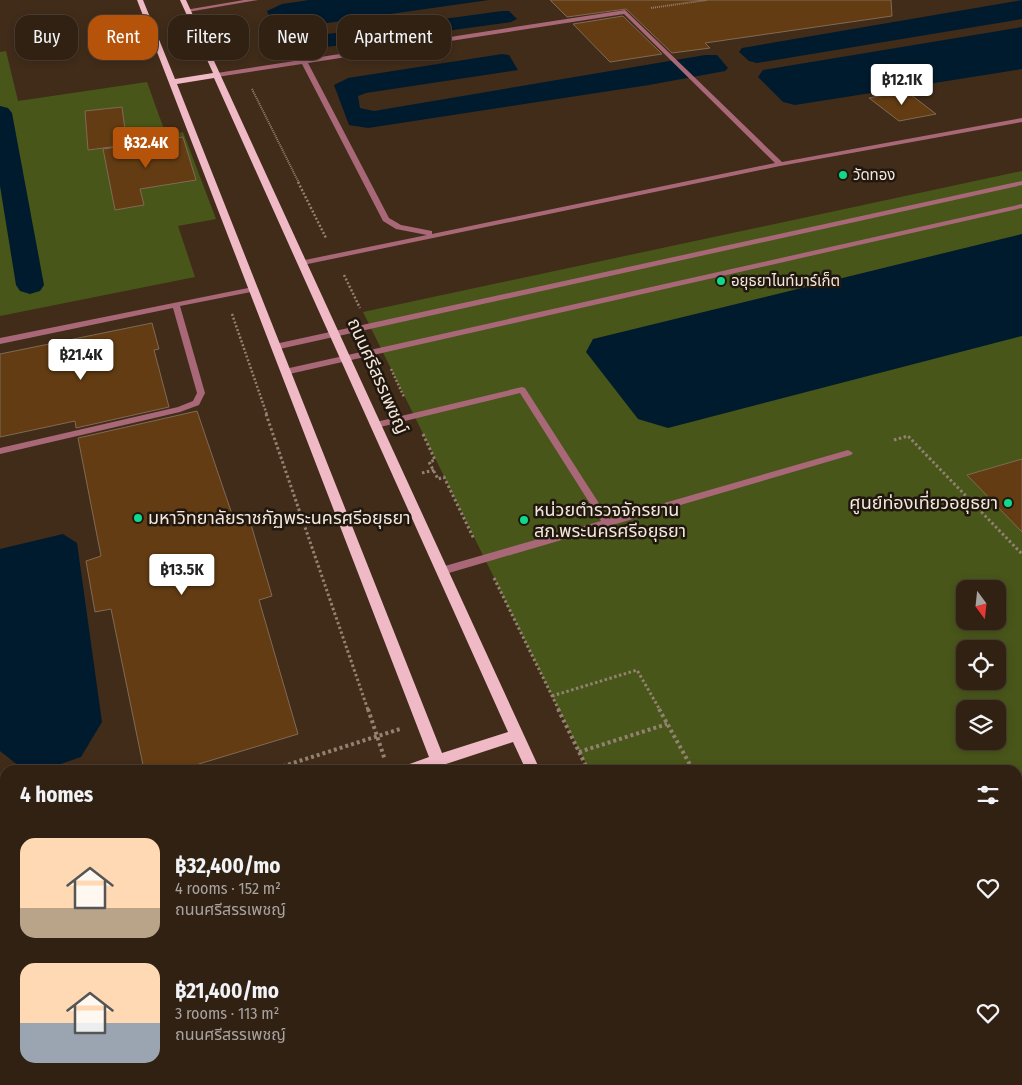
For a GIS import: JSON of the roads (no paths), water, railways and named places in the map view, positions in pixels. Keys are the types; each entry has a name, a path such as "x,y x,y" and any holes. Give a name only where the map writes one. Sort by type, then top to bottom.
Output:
{"main road":[{"path":"140,0 439,765 517,735"},
{"name":"ถนนศรีสรรเพชญ์","path":"183,0 531,765"},
{"path":"172,82 217,75"}],"street":[{"path":"188,10 255,0"},
{"path":"217,75 625,12 780,164"},
{"path":"304,61 386,219 400,227 413,231 443,234"},
{"path":"303,263 780,164 1022,120"},
{"path":"276,347 1022,183"},
{"path":"285,372 1022,206"},
{"path":"0,341 253,289"},
{"path":"0,451 180,410 196,403 201,392 176,305"},
{"path":"376,425 522,390 606,524"},
{"path":"442,571 848,453"}],"water":[{"path":"309,0 489,0 383,15 337,15 337,22 327,23 327,15 269,15 267,11 282,4"},
{"path":"1022,0 1022,19 757,63 749,61 739,52 742,48"},
{"path":"509,11 517,19 511,22 451,30 451,18"},
{"path":"1022,27 1022,69 795,105 783,102 758,77 763,70"},
{"path":"337,33 337,46 327,47 327,34"},
{"path":"502,54 509,55 518,70 366,93 358,96 360,108 374,111 705,55 717,55 728,68 725,71 649,85 368,128 349,125 334,85 348,78"},
{"path":"1022,234 1022,336 668,428 638,419 586,352 593,339"},
{"path":"63,534 77,543 102,722 81,757 58,765 18,765 0,751 0,549"}],"waterway":[{"path":"0,113 30,285"}],"place":[{"name":"วัดทอง","path":"843,175"},
{"name":"อยุธยาไนท์มาร์เก็ต","path":"721,281"},
{"name":"ศูนย์ท่องเที่ยวอยุธยา","path":"1008,503"},
{"name":"มหาวิทยาลัยราชภัฏพระนครศรีอยุธยา","path":"138,518"},
{"name":"หน่วยตำรวจจักรยาน สภ.พระนครศรีอยุธยา","path":"524,520"}]}
